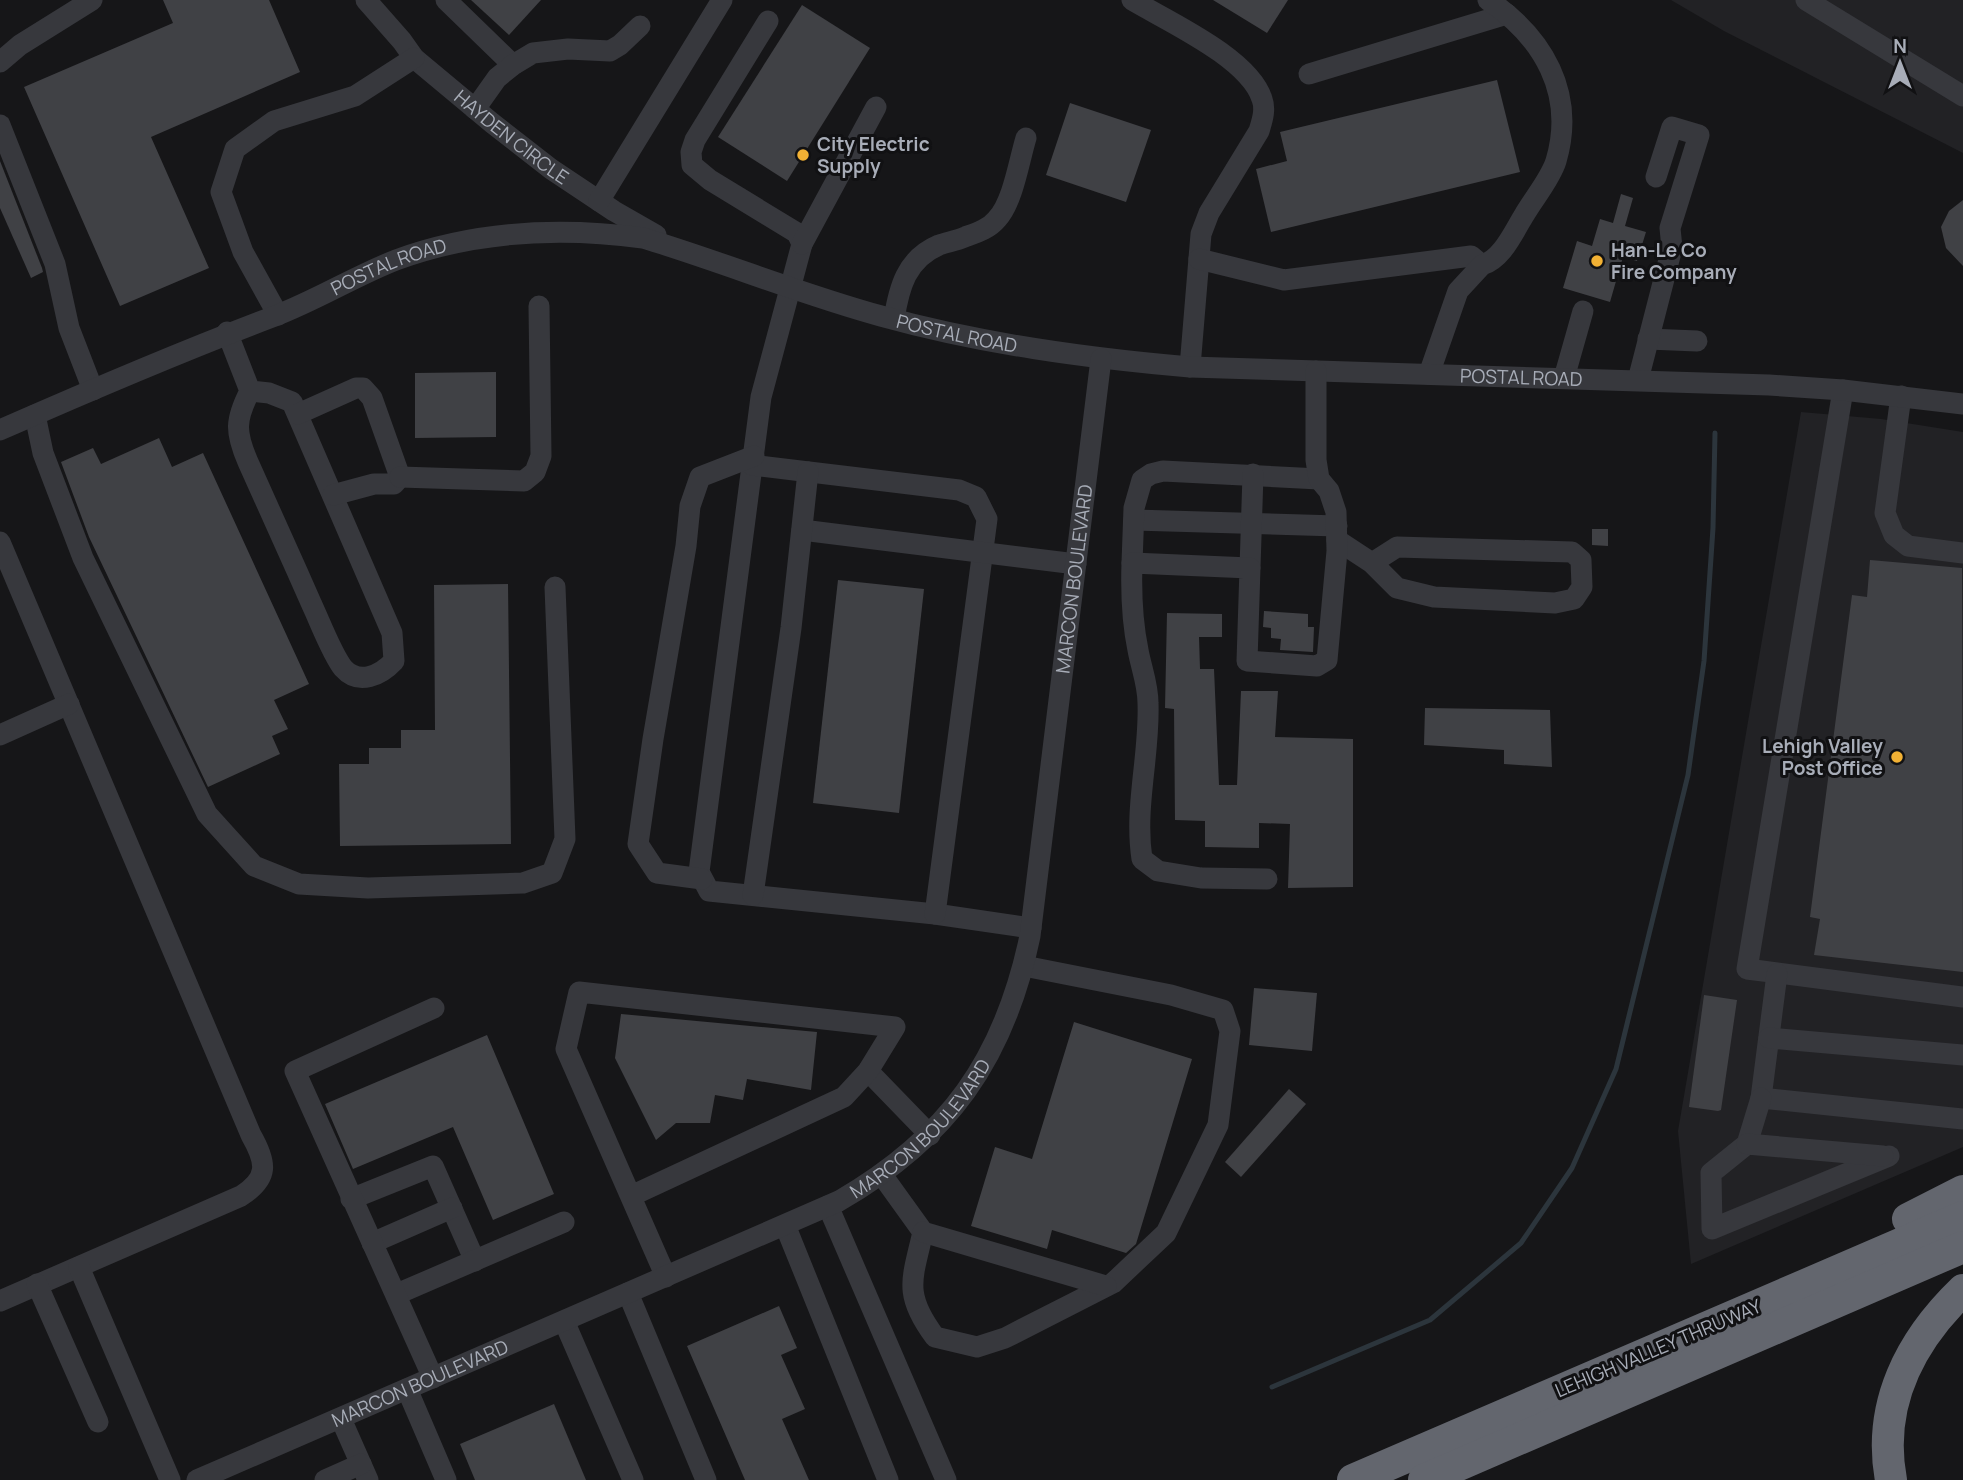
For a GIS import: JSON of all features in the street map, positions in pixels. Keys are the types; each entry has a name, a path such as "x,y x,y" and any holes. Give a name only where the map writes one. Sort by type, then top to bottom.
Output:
{"highway":[{"path":"1557,1392 1963,1191"},
{"name":"LEHIGH VALLEY THRUWAY","path":"1353,1480 1963,1217"},
{"name":"LEHIGH VALLEY THRUWAY","path":"1424,1480 1963,1247"},
{"path":"1891,1480 1888,1437 1892,1405 1899,1381 1917,1343 1963,1290"}],"street":[{"path":"0,62 20,45 92,0"},
{"name":"HAYDEN CIRCLE","path":"366,0 414,58 475,109 551,169 679,249"},
{"path":"446,0 513,65"},
{"path":"599,201 722,0"},
{"path":"1132,0 1240,66 1255,82 1264,102 1259,131 1201,234 1190,367"},
{"path":"1429,374 1458,291 1482,265 1503,250 1555,163 1562,140 1559,92 1552,68 1525,29 1488,0"},
{"path":"1806,0 1963,96"},
{"path":"1309,74 1507,14"},
{"path":"768,21 695,140 691,152 692,165 710,180 797,233 802,244"},
{"path":"475,109 497,78 533,53 568,49 610,51 640,26"},
{"path":"278,315 243,252 221,191 235,149 274,121 355,96 414,58"},
{"path":"876,107 802,244 761,397 699,872 709,891 935,914 1031,928"},
{"path":"0,125 55,264 69,328 93,390"},
{"path":"1637,380 1672,248 1670,228 1699,135 1672,127 1656,177"},
{"path":"894,319 898,290 905,273 918,259 937,246 981,231 997,219 1006,204 1026,138"},
{"name":"POSTAL ROAD","path":"0,430 227,332 278,315 394,261 472,239 512,234 613,234 643,238 894,319 990,342 1101,359 1190,367 1637,380 1843,390 1963,404"},
{"path":"1199,259 1284,280 1471,256 1482,265"},
{"path":"400,477 524,481 535,472 541,456 539,306"},
{"path":"1564,378 1583,311"},
{"path":"227,332 250,391 242,406 239,421 239,440 248,461 327,637 344,668 359,678 375,676 394,661 392,633 298,414 292,402 269,393 250,391"},
{"path":"1648,339 1697,341"},
{"name":"MARCON BOULEVARD","path":"197,1480 828,1206 881,1175 930,1135 955,1107 996,1043 1024,966 1031,928 1101,359"},
{"path":"1253,474 1247,662 1317,666 1327,660 1337,533 1336,512 1329,491 1318,479 1316,371"},
{"path":"298,414 356,388 363,388 372,398 400,477"},
{"path":"1843,390 1747,969 1963,997"},
{"path":"1901,396 1885,513 1894,535 1908,546 1963,552"},
{"path":"34,415 43,453 83,558 207,814 254,866 299,884 368,888 523,883 552,873 565,839 555,587"},
{"path":"702,878 657,873 638,844 686,546 690,506 700,477 753,461 808,472 959,491 976,497 987,519 935,914"},
{"path":"1267,879 1201,878 1158,871 1142,859 1138,833 1148,738 1148,702 1133,617 1131,587 1134,508 1142,480 1163,471 1318,479"},
{"path":"753,895 791,628 808,472"},
{"path":"333,495 374,484 394,484 400,477"},
{"path":"1134,520 1251,523 1337,533 1397,588 1434,597 1555,603 1574,600 1582,587 1581,560 1572,552 1397,547 1372,563"},
{"path":"802,530 1076,564"},
{"path":"0,541 251,1135 261,1152 264,1171 257,1186 241,1196 0,1301"},
{"path":"1132,563 1250,568"},
{"path":"0,735 69,704"},
{"path":"923,1232 911,1284 920,1318 934,1337 978,1347 1005,1338 1113,1283 1166,1233 1218,1125 1230,1031 1223,1010 1171,995 1024,966"},
{"path":"1747,1144 1889,1156 1712,1229 1711,1172 1747,1144 1761,1098 1777,974"},
{"path":"631,1196 844,1097 868,1071 895,1027 579,992 566,1049 666,1277"},
{"path":"433,1378 295,1070 434,1008"},
{"path":"1769,1038 1963,1055"},
{"path":"868,1071 930,1135"},
{"path":"1761,1098 1963,1119"},
{"path":"351,1199 433,1166 475,1261"},
{"path":"881,1175 923,1232 1106,1286"},
{"path":"828,1206 946,1480"},
{"path":"372,1243 452,1209"},
{"path":"397,1294 564,1222"},
{"path":"785,1225 888,1480"},
{"path":"79,1267 170,1480"},
{"path":"37,1284 98,1422"},
{"path":"628,1293 706,1480"},
{"path":"564,1321 633,1480"},
{"path":"407,1389 446,1480"},
{"path":"325,1480 365,1472 341,1419"}],"shaded area":[{"path":"1671,0 1963,0 1963,153 1724,31"},
{"path":"1801,412 1881,419 1963,432 1963,1147 1691,1264 1678,1131"}],"building":[{"path":"163,0 269,0 300,72 151,137 209,268 120,306 24,87 173,23"},
{"path":"471,0 541,0 509,35"},
{"path":"1213,0 1288,0 1267,33"},
{"path":"802,5 870,48 787,181 718,137"},
{"path":"1497,80 1520,172 1271,232 1256,169 1287,161 1280,132"},
{"path":"1070,103 1151,130 1126,202 1046,175"},
{"path":"0,161 42,268 43,272 31,278 0,208"},
{"name":"Han-Le Co Fire Company","path":"1621,194 1633,198 1625,226 1646,232 1637,261 1623,257 1610,302 1563,288 1577,241 1592,246 1600,219 1613,223"},
{"path":"1963,200 1963,266 1946,248 1941,227 1949,211"},
{"path":"496,372 496,437 415,438 415,373"},
{"path":"159,438 172,467 203,453 309,684 274,700 288,729 272,736 280,754 208,787 89,537 61,462 93,448 101,464"},
{"path":"1592,529 1608,529 1608,546 1592,545"},
{"name":"Lehigh Valley Post Office","path":"1870,560 1962,568 1963,972 1814,955 1820,919 1810,917 1852,595 1867,597"},
{"path":"838,580 924,589 899,813 813,803"},
{"path":"508,584 511,844 340,846 339,764 369,764 369,748 401,748 401,730 435,730 434,585"},
{"path":"1264,611 1308,614 1308,627 1314,627 1313,652 1280,650 1281,639 1271,638 1271,628 1263,627"},
{"path":"1167,613 1222,614 1222,637 1199,637 1200,669 1214,669 1219,785 1237,785 1241,691 1278,691 1275,737 1353,739 1353,887 1288,888 1290,824 1259,823 1259,848 1205,847 1205,821 1175,820 1174,709 1165,708"},
{"path":"1425,708 1550,710 1552,767 1504,764 1504,750 1424,745"},
{"path":"1254,988 1317,993 1312,1051 1249,1045"},
{"path":"1704,995 1737,1000 1721,1110 1718,1111 1689,1107"},
{"path":"621,1014 817,1032 811,1090 747,1079 743,1100 715,1095 710,1123 676,1123 656,1140 615,1058"},
{"path":"1074,1022 1192,1059 1136,1244 1126,1253 1052,1230 1047,1249 971,1226 995,1147 1032,1159"},
{"path":"487,1035 554,1194 493,1220 453,1127 353,1169 325,1104"},
{"path":"1289,1089 1306,1104 1241,1177 1225,1162"},
{"path":"779,1306 797,1348 781,1355 805,1409 782,1419 809,1480 745,1480 687,1346"},
{"path":"554,1404 586,1480 475,1480 460,1444"}],"waterway":[{"path":"1272,1387 1430,1320 1521,1243 1572,1168 1616,1069 1688,775 1704,661 1713,528 1715,433"}],"place":[{"name":"City Electric Supply","path":"803,155"},
{"name":"Han-Le Co Fire Company","path":"1597,261"},
{"name":"Lehigh Valley Post Office","path":"1897,757"}]}
